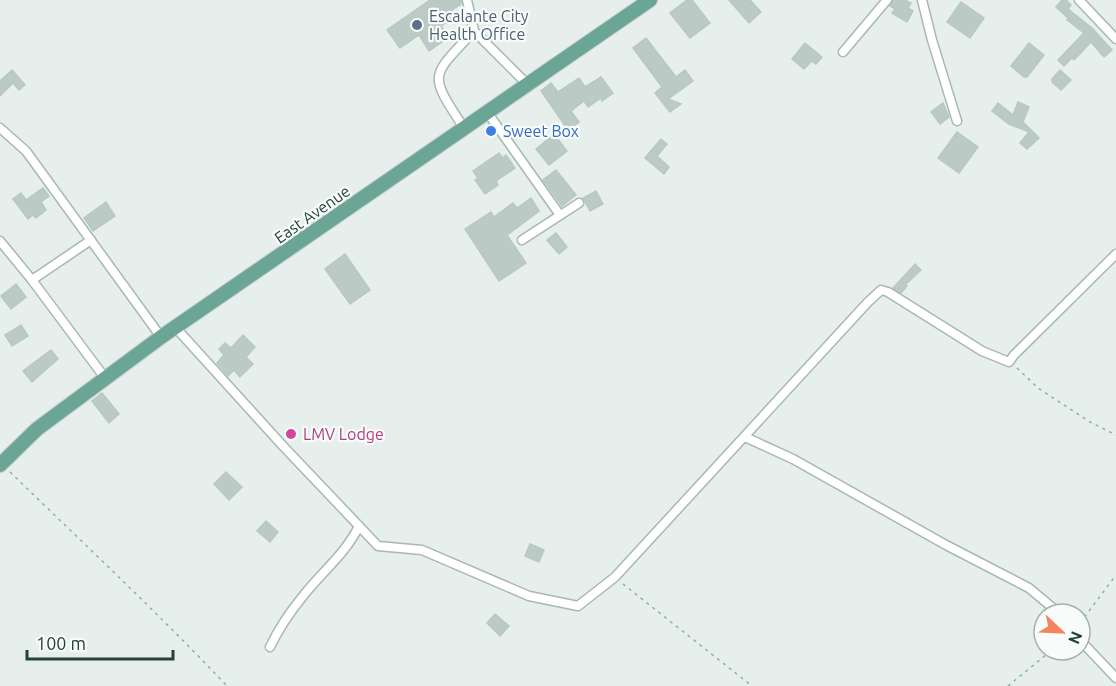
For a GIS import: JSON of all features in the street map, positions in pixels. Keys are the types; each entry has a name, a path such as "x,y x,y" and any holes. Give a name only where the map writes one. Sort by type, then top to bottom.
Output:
{"main road":[{"name":"East Avenue","path":"1,464 37,429 161,337 650,0"}],"street":[{"path":"468,0 474,31 527,84"},
{"path":"843,52 886,0"},
{"path":"922,0 938,63 957,121"},
{"path":"1079,0 1116,39"},
{"path":"464,128 442,94 437,78 442,65 474,31"},
{"path":"487,111 560,215"},
{"path":"0,128 26,151 161,337"},
{"path":"522,240 579,203"},
{"path":"32,280 91,240"},
{"path":"0,241 105,378"},
{"path":"176,328 378,546 422,550 529,596 578,606 615,577 881,290 888,292 982,351 1009,363 1014,355 1116,254"},
{"path":"745,437 793,459 946,545 1029,588 1046,602"},
{"path":"270,647 282,623 303,595 352,541 358,526"},
{"path":"1092,653 1116,678"}],"path":[{"path":"1009,363 1038,388 1090,422 1116,435"},
{"path":"1,464 171,626 227,686"},
{"path":"1092,607 1116,575"},
{"path":"615,577 752,686"},
{"path":"1008,686 1037,662"}],"building":[{"name":"Escalante City Health Office","path":"430,0 461,0 461,4 452,10 456,16 441,26 449,37 429,51 419,35 400,48 387,30"},
{"path":"687,0 692,0 710,23 690,38 670,13"},
{"path":"729,0 750,0 761,12 749,23"},
{"path":"893,0 905,0 911,3 908,8 913,11 907,22 892,13 895,9 890,6"},
{"path":"1062,0 1066,0 1071,5 1068,9 1092,28 1112,50 1104,57 1091,42 1074,60 1072,58 1064,66 1058,60 1084,33 1067,20 1069,19 1056,7"},
{"path":"961,2 984,18 970,38 947,22"},
{"path":"646,38 676,77 685,70 693,81 668,99 681,104 670,112 655,93 662,87 633,48"},
{"path":"805,43 822,57 816,64 812,61 804,69 792,59"},
{"path":"1029,43 1044,55 1027,77 1024,77 1011,66"},
{"path":"12,70 25,85 19,90 13,83 0,96 0,81"},
{"path":"1060,70 1071,80 1061,90 1052,82"},
{"path":"601,77 613,93 588,107 584,101 571,111 579,122 568,130 541,91 551,83 558,92 579,78 585,87"},
{"path":"1018,102 1029,107 1023,122 1039,138 1027,149 1020,143 1029,132 1009,124 992,111 998,103 1013,115"},
{"path":"943,103 949,117 940,124 931,112"},
{"path":"957,132 978,147 959,173 938,158"},
{"path":"554,134 567,151 549,165 536,149"},
{"path":"661,139 667,144 657,156 669,167 664,174 645,158"},
{"path":"499,153 502,158 506,155 515,168 496,181 498,185 485,194 475,180 478,178 473,171"},
{"path":"556,170 576,195 562,206 543,180"},
{"path":"43,188 49,196 41,202 46,210 36,218 33,215 28,219 13,199 21,193 26,200"},
{"path":"596,191 603,204 590,211 583,198"},
{"path":"531,198 539,211 507,235 526,263 499,281 465,229 491,212 494,217 513,203 517,208"},
{"path":"106,202 115,216 93,231 84,218"},
{"path":"556,233 567,247 559,254 547,240"},
{"path":"345,254 370,290 350,304 325,269"},
{"path":"915,264 921,270 905,285 907,286 901,293 893,288"},
{"path":"16,284 26,297 11,309 1,296"},
{"path":"21,325 28,336 12,346 5,335"},
{"path":"243,335 255,347 246,357 253,364 240,377 234,370 228,376 217,363 224,355 219,349 225,343 231,348"},
{"path":"51,350 58,359 32,382 23,371"},
{"path":"102,393 119,414 109,423 92,401"},
{"path":"226,472 242,487 229,500 214,484"},
{"path":"266,521 278,532 270,542 257,531"},
{"path":"530,544 544,550 539,562 525,556"},
{"path":"495,614 509,626 500,636 487,623"}],"place":[{"name":"Escalante City Health Office","path":"417,25"},
{"name":"Sweet Box","path":"491,131"},
{"name":"LMV Lodge","path":"291,434"}]}
